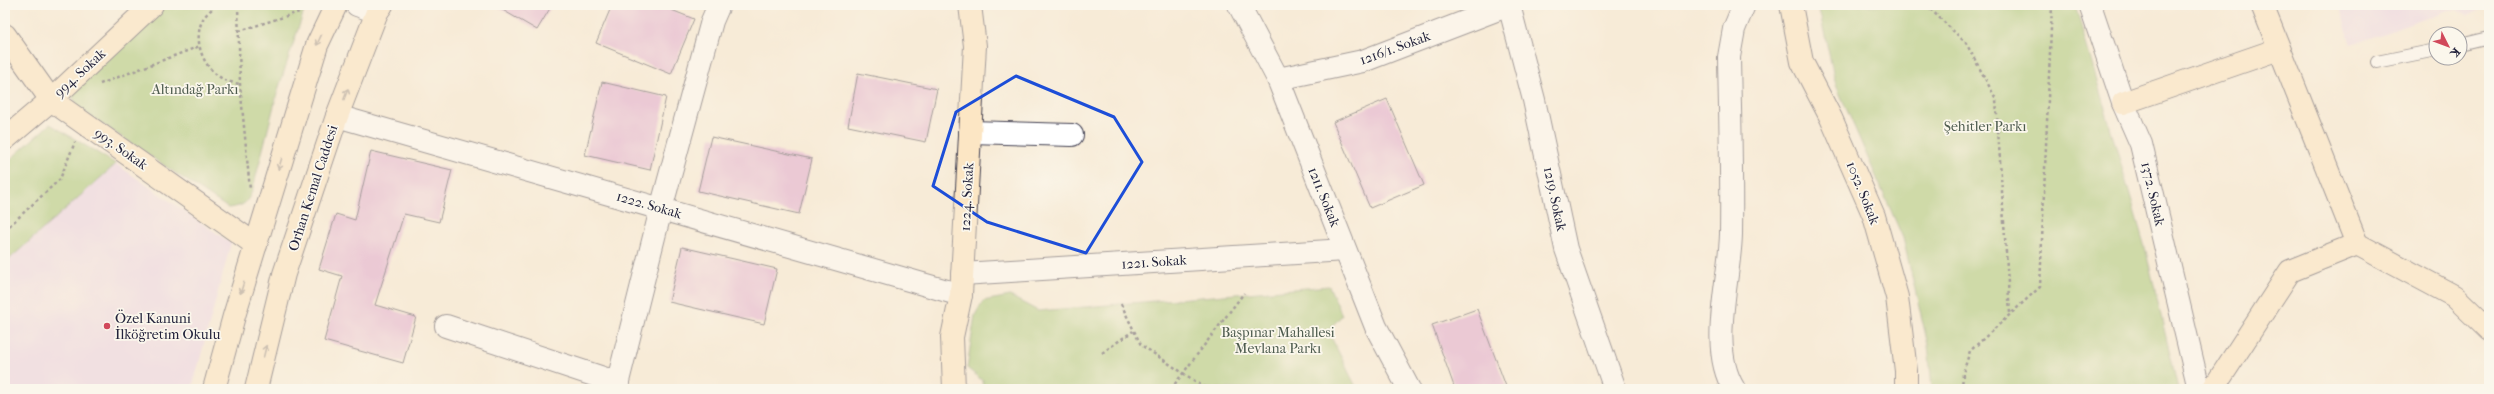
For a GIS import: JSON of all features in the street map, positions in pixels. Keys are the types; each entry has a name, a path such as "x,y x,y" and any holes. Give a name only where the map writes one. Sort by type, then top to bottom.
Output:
{"street":[{"name":"994. Sokak","path":"5,139 51,100 152,5"},
{"path":"214,389 317,45 336,5"},
{"path":"446,326 617,386 661,209 712,21 719,5"},
{"name":"1224. Sokak","path":"954,389 952,337 962,285 975,46 970,5"},
{"name":"1211. Sokak","path":"1239,5 1278,79 1376,327 1409,389"},
{"name":"1216/1. Sokak","path":"1278,79 1363,61 1509,5"},
{"name":"1219. Sokak","path":"1509,5 1535,108 1566,249 1616,389"},
{"path":"1734,389 1726,372 1721,339 1731,235 1729,57 1734,29 1744,5"},
{"name":"1052. Sokak","path":"1791,5 1802,62 1831,118 1874,216 1897,297 1906,371 1906,389"},
{"name":"1372. Sokak","path":"2090,5 2124,102 2141,144 2199,389"},
{"path":"2262,5 2357,244 2454,296 2489,330"},
{"name":"Orhan Kemal Caddesi","path":"256,389 284,274 372,7"},
{"name":"993. Sokak","path":"5,35 51,100 256,245"},
{"path":"2124,102 2279,49"},
{"name":"1222. Sokak","path":"337,116 661,209 962,285"},
{"path":"970,132 1072,135"},
{"path":"2213,389 2290,271 2357,244"},
{"name":"1221. Sokak","path":"962,285 1345,250"}],"lane":[{"path":"2468,43 2489,38"},
{"path":"2377,62 2428,52"}],"path":[{"path":"216,5 203,19 199,37 202,57 209,68 224,80 240,84"},
{"path":"238,5 240,84 250,192"},
{"path":"239,31 320,5"},
{"path":"1926,5 1966,43 1996,98 2010,314"},
{"path":"1962,389 1963,373 1970,351 2040,287 2052,5"},
{"path":"93,87 200,46"},
{"path":"5,230 60,179 76,140"},
{"path":"1171,389 1244,294"},
{"path":"1121,304 1141,345 1207,389"},
{"path":"1102,353 1133,331"}],"highlighted area":[{"path":"1016,76 1114,117 1142,162 1086,253 987,222 933,186 956,112"}],"shaded area":[{"path":"2339,5 2489,6 2468,15 2455,8 2351,45"},
{"name":"Özel Kanuni İlköğretim Okulu","path":"116,164 231,243 192,389 5,389 5,263"}],"green space":[{"name":"Altındağ Parkı","path":"167,5 306,5 278,90 253,188 247,201 241,205 228,208 78,108 72,95 90,74"},
{"name":"Şehitler Parkı","path":"1818,5 2075,5 2146,251 2178,389 1932,389 1928,345 1903,238 1836,85"},
{"path":"50,124 116,164 5,263 5,164"},
{"name":"Başpınar Mahallesi Mevlana Parkı","path":"1329,286 1342,315 1328,331 1357,389 982,389 983,381 967,368 975,315 983,301 1010,296 1038,311"}],"building":[{"path":"494,5 552,5 537,30"},
{"path":"612,5 659,5 694,19 671,74 596,43"},
{"path":"858,73 937,89 926,142 848,126"},
{"path":"602,82 666,97 650,170 585,155"},
{"path":"1387,99 1424,185 1370,208 1333,122"},
{"path":"711,137 812,159 799,214 698,191"},
{"path":"371,151 452,170 439,222 404,214 375,305 416,317 403,363 324,341 342,276 319,269 336,214 355,220"},
{"path":"682,247 777,269 764,324 669,302"},
{"path":"1477,309 1507,389 1455,389 1432,325"}],"place":[{"name":"Özel Kanuni İlköğretim Okulu","path":"107,326"}]}
